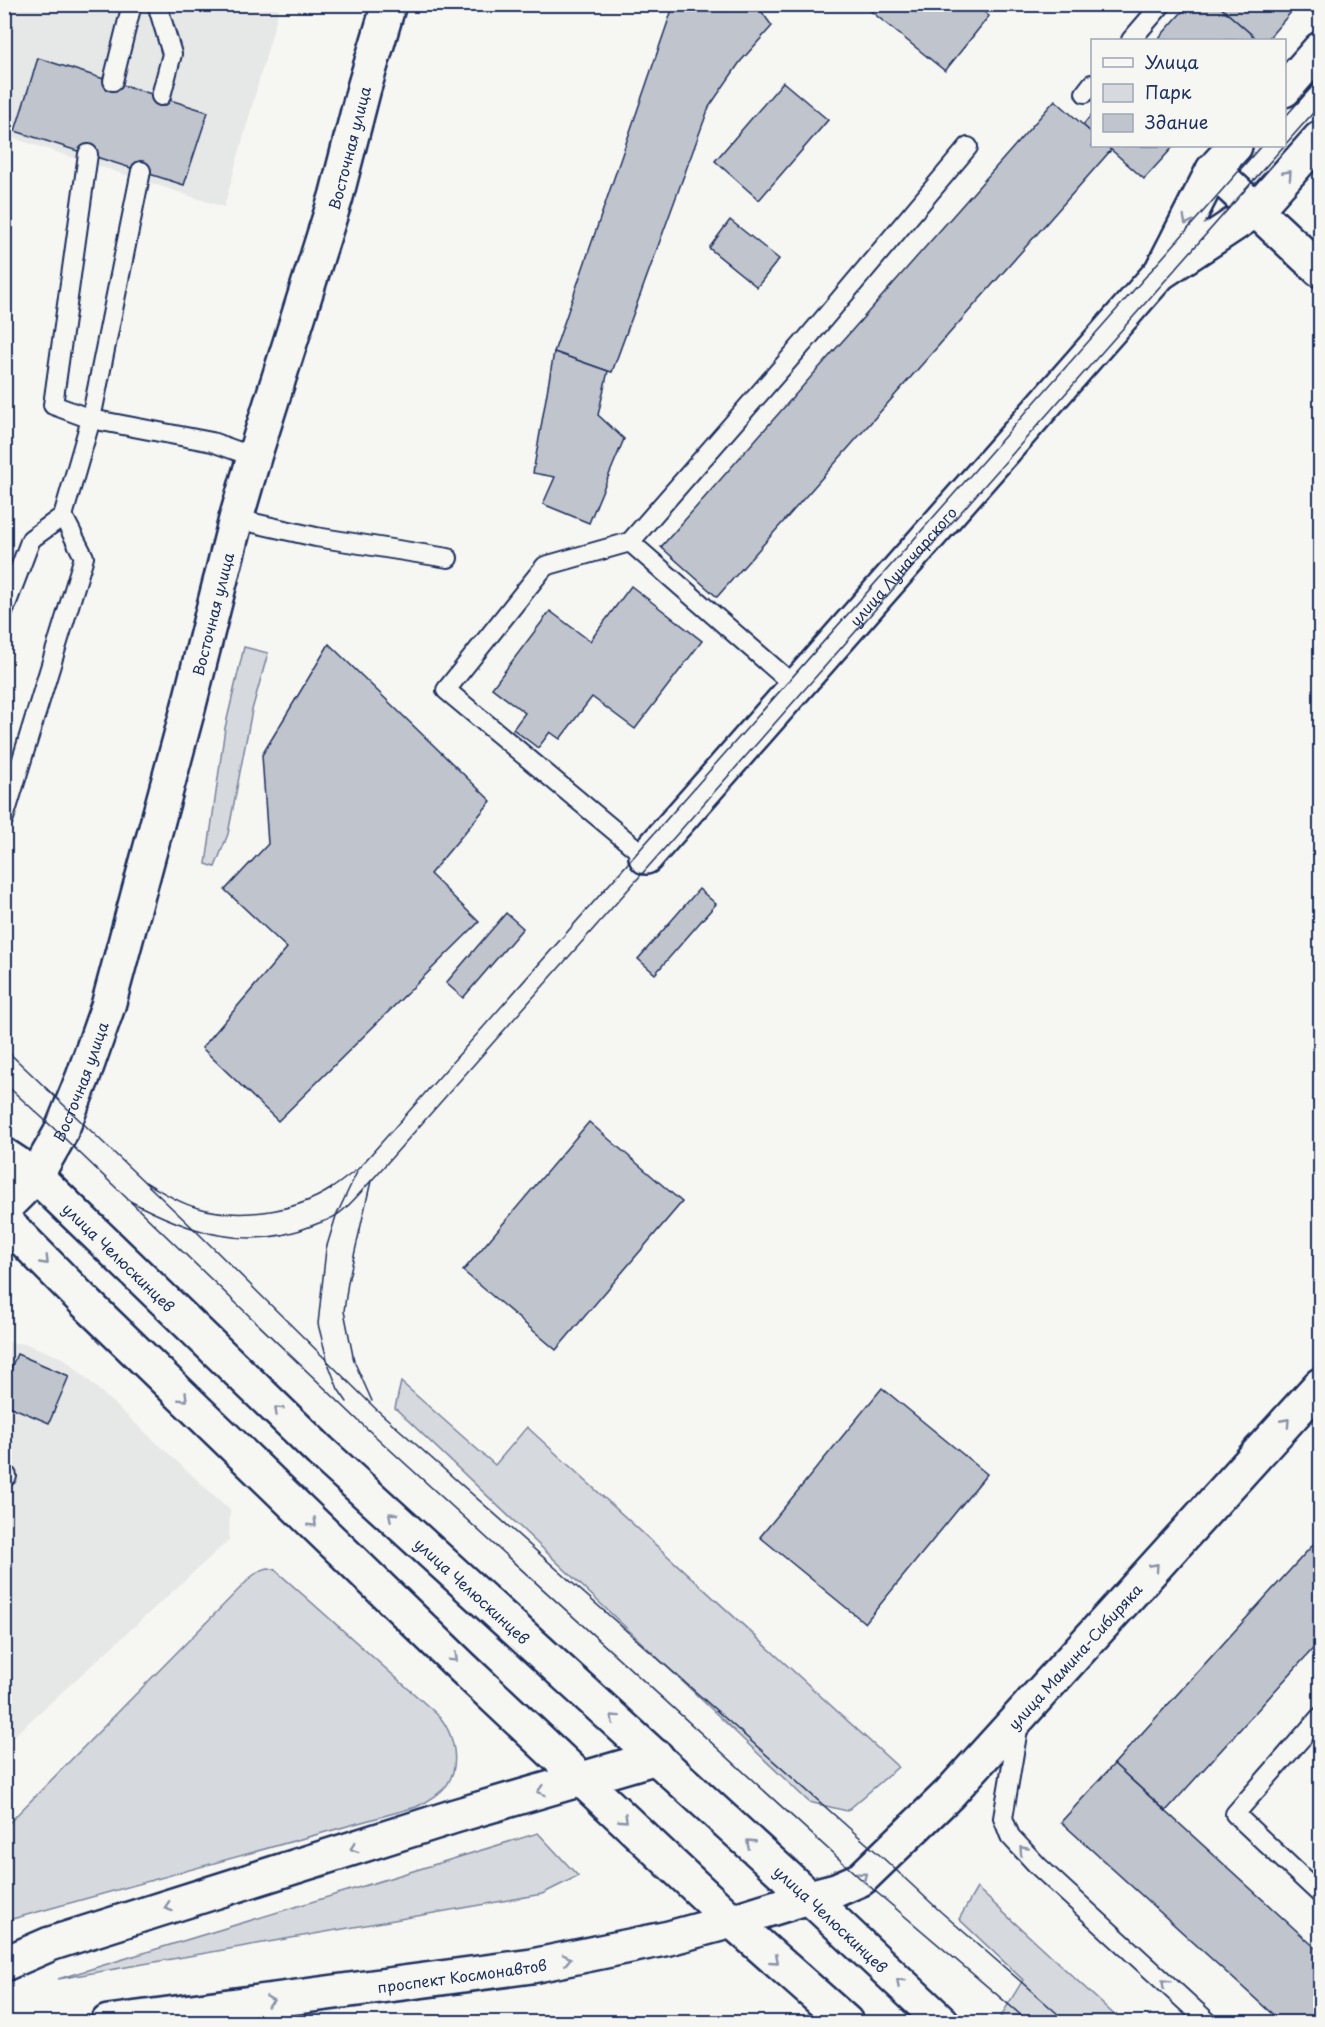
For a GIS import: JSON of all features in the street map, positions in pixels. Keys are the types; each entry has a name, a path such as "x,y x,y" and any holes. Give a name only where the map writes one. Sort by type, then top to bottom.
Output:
{"main road":[{"name":"Восточная улица","path":"4,1208 36,1176 60,1134 108,1006 254,457 336,198 364,88 389,4"},
{"path":"1286,88 1320,49"},
{"name":"улица Луначарского","path":"1161,273 1256,210 1320,138"},
{"name":"улица Луначарского","path":"645,857 1161,273 1214,170 1234,147"},
{"path":"1214,170 1320,270"},
{"name":"улица Челюскинцев","path":"4,1155 36,1176 321,1450 809,1897 942,2022"},
{"path":"4,1220 246,1458 582,1779 732,1921 846,2022"},
{"name":"улица Мамина-Сибиряка","path":"809,1897 836,1890 861,1879 949,1794 1320,1384"},
{"path":"4,1964 73,1937 454,1816 657,1757"},
{"name":"проспект Космонавтов","path":"108,2022 532,1966 669,1938 809,1897"}],"lane":[{"path":"113,81 132,4"},
{"path":"157,4 172,54 161,96"},
{"path":"1132,39 1162,4"},
{"path":"645,857 446,690 545,566 630,542 805,341 968,147"},
{"path":"88,154 53,405 91,419 212,442 254,457"},
{"path":"4,610 31,539 63,516 91,419 141,171"},
{"path":"4,818 84,557 63,516"},
{"path":"237,519 316,537 448,558"},
{"path":"630,542 796,687"},
{"path":"1020,1716 1003,1818 1010,1836 1038,1866 1208,2022"},
{"path":"1320,1717 1235,1814 1320,1894"}],"shaded area":[{"path":"5,5 280,5 224,207 13,138 5,160"},
{"path":"5,1342 26,1344 65,1359 230,1510 229,1540 5,1744"}],"green space":[{"path":"244,647 268,653 252,710 228,834 215,867 206,864 225,728"},
{"path":"401,1382 495,1465 527,1427 898,1767 847,1811 809,1802 395,1408"},
{"path":"268,1568 274,1569 440,1717 449,1732 455,1759 447,1785 433,1798 416,1807 5,1921 5,1827 251,1577"},
{"path":"538,1833 578,1876 542,1894 58,1979"},
{"path":"977,1888 1122,2022 1008,2022 1001,2016 1023,1980 959,1919"}],"building":[{"path":"674,4 703,4 724,11 721,4 756,4 772,26 740,62 709,107 612,372 554,352"},
{"path":"862,4 975,4 989,16 945,71"},
{"path":"1189,4 1217,4 1257,39 1158,39"},
{"path":"1217,4 1298,4 1268,39 1257,39"},
{"path":"38,58 208,112 184,185 15,131"},
{"path":"783,82 828,120 759,200 715,161"},
{"path":"1055,100 1091,132 1091,147 1108,147 1111,150 717,597 661,547"},
{"path":"1091,115 1091,132 1083,125"},
{"path":"1108,147 1173,147 1144,179"},
{"path":"730,220 779,259 757,287 709,248"},
{"path":"554,352 608,371 598,415 624,439 589,523 543,504 555,477 533,473"},
{"path":"631,586 702,641 635,729 592,697 560,739 550,732 538,748 513,729 525,713 492,688 550,611 590,641"},
{"path":"329,644 491,801 430,874 479,922 278,1121 202,1048 287,948 225,890 268,844 262,755"},
{"path":"699,889 716,904 655,974 638,959"},
{"path":"506,913 523,928 463,998 446,983"},
{"path":"589,1122 682,1202 556,1350 463,1271"},
{"path":"17,1354 69,1376 49,1423 4,1404 4,1384"},
{"path":"882,1388 987,1474 865,1623 760,1537"},
{"path":"1320,1537 1320,1641 1166,1811 1114,1764"},
{"path":"1114,1764 1320,1952 1320,2022 1281,2022 1061,1822"}],"tram line":[{"path":"1286,116 1320,78"},
{"path":"1286,144 1320,105"},
{"path":"145,1182 195,1207 229,1213 265,1212 317,1197 358,1169 1260,147"},
{"path":"128,1200 196,1229 242,1238 290,1233 330,1219 345,1209 1283,147"},
{"path":"4,1048 196,1231 376,1409 1067,2022"},
{"path":"4,1083 364,1426 861,1879 1029,2022"},
{"path":"347,1402 338,1389 328,1363 318,1324 326,1249 336,1216 357,1172"},
{"path":"371,1181 348,1282 344,1311 354,1361 372,1401"}]}
